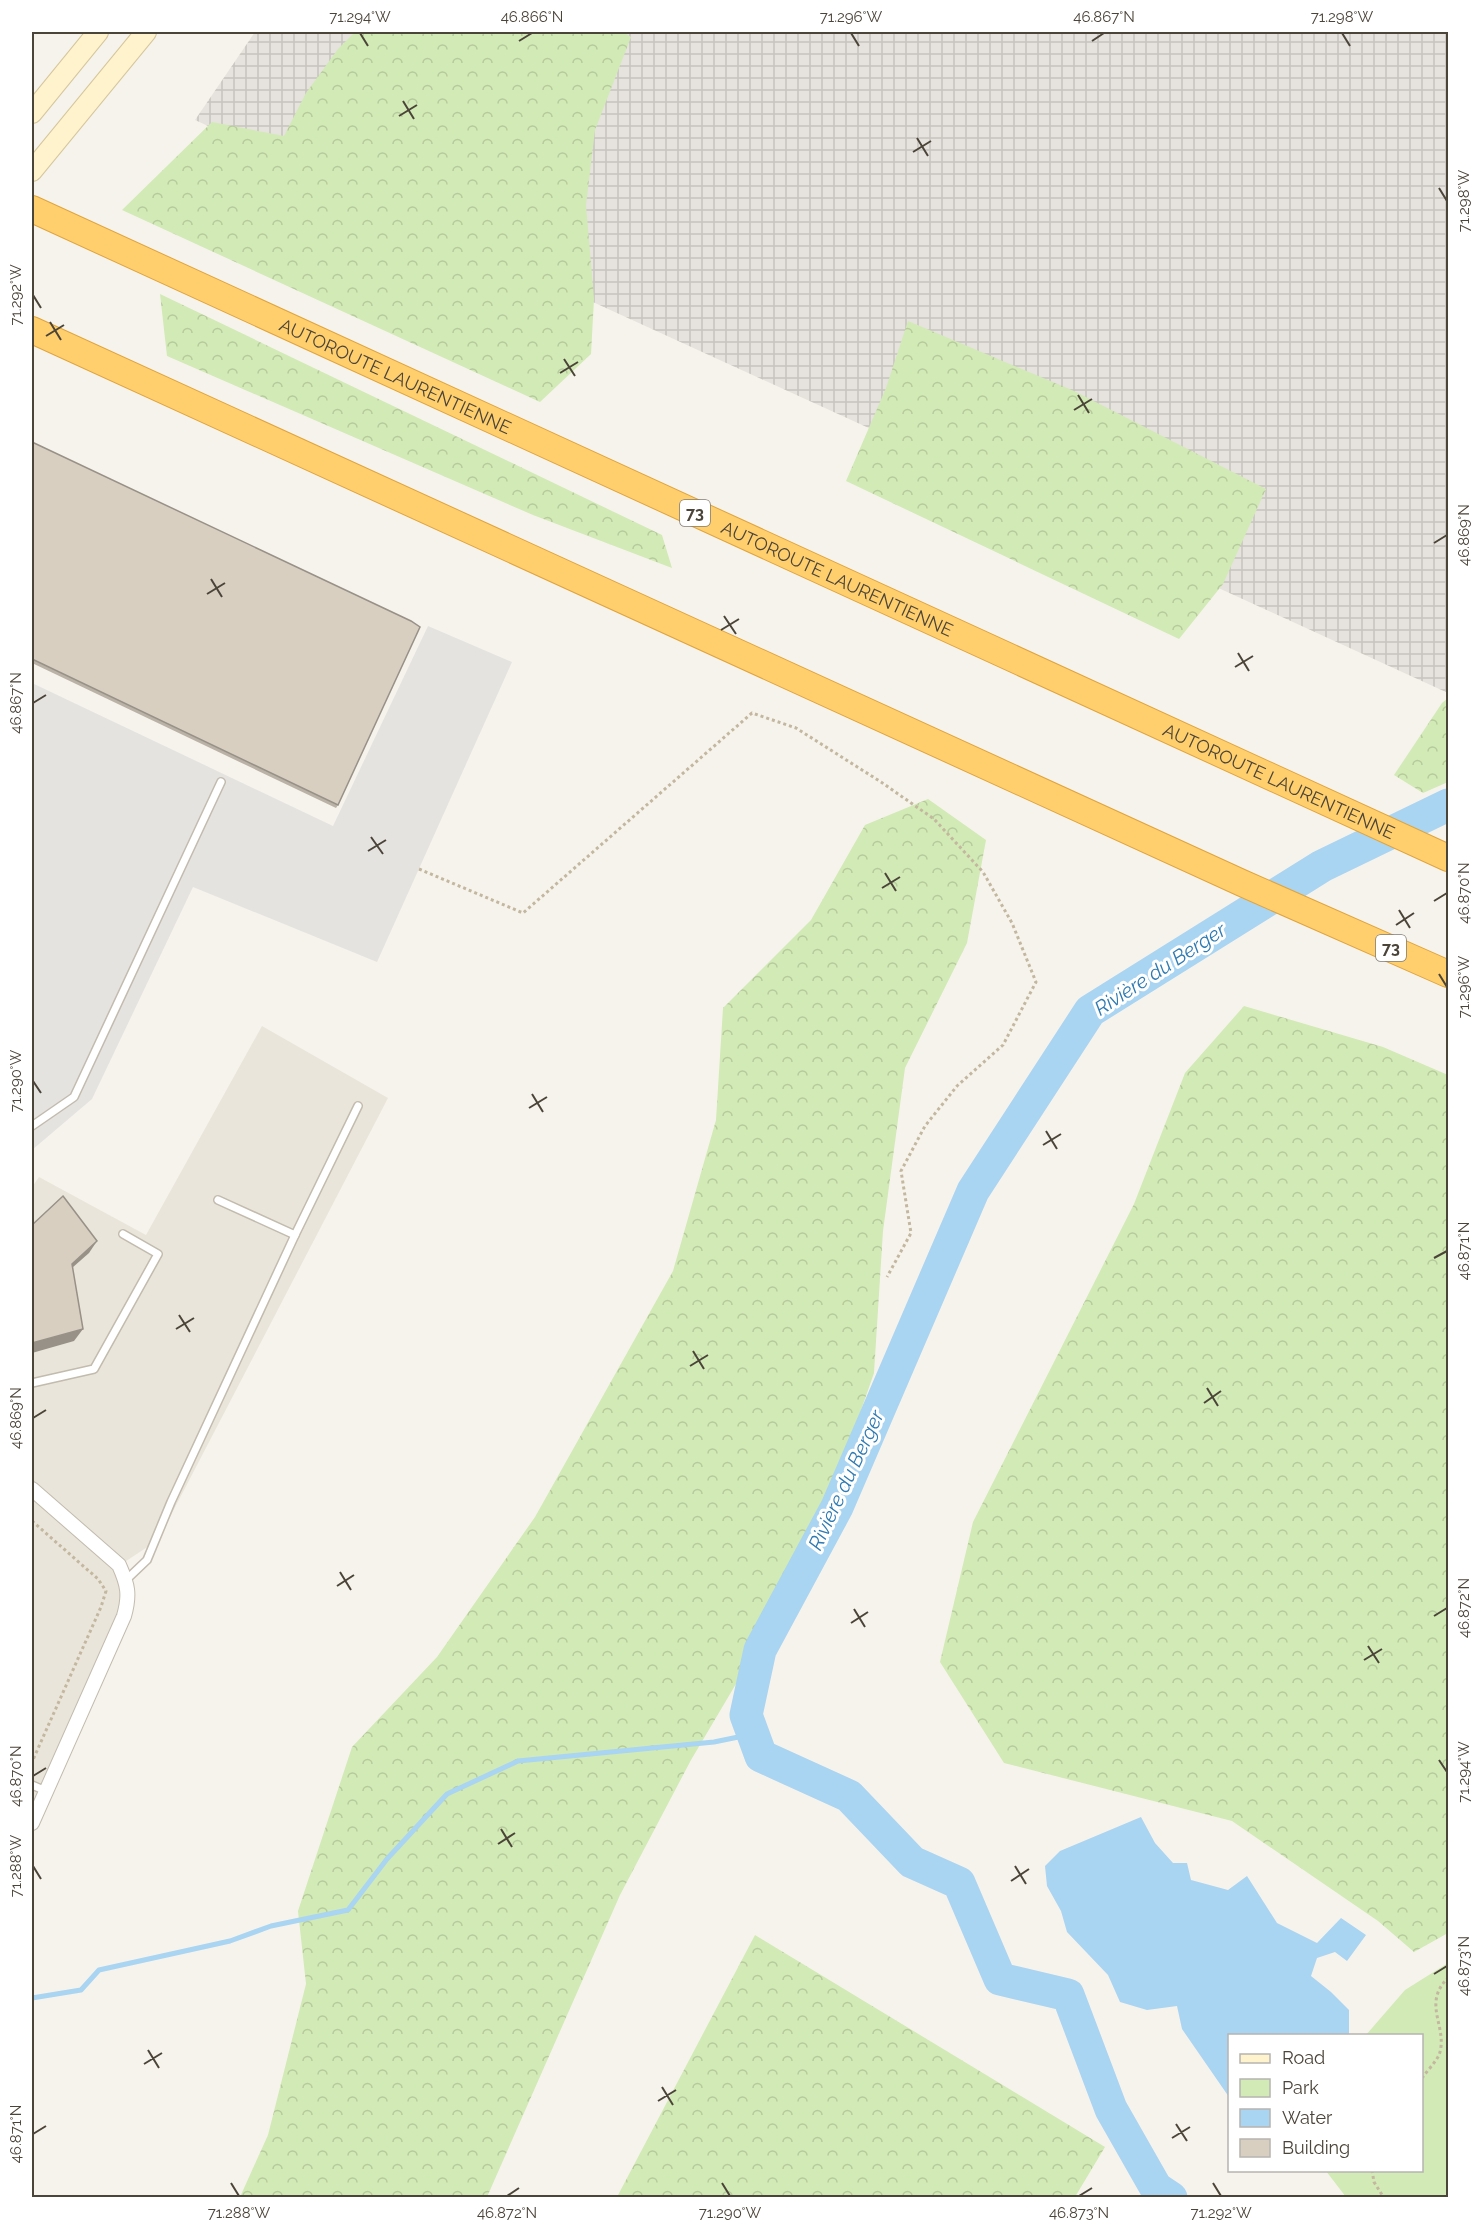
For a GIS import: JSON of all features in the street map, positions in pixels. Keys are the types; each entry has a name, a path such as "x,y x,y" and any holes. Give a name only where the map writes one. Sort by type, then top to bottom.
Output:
{"highway":[{"name":"AUTOROUTE LAURENTIENNE","path":"32,209 1445,857"},
{"name":"73","path":"32,330 1242,882 1449,974"}],"street":[{"path":"32,113 98,32"},
{"path":"32,171 146,32"},
{"path":"32,1489 120,1565 126,1580 129,1598 124,1616 32,1823"}],"lane":[{"path":"32,1126 74,1097 221,782"},
{"path":"126,1580 147,1560 171,1502 295,1235 358,1107"},
{"path":"218,1200 295,1235"},
{"path":"32,1383 94,1369 158,1254 123,1234"},
{"path":"32,1785 46,1791"}],"path":[{"path":"419,869 523,913 752,713 796,728 934,819 983,872 1012,923 1036,982 1003,1045 957,1086 925,1125 901,1171 911,1233 887,1277"},
{"path":"32,1521 98,1579 106,1591 32,1762"},
{"path":"1423,2077 1439,2054 1441,2043 1436,2016 1436,2000 1438,1992 1449,1978"},
{"path":"1372,2172 1374,2182 1384,2198"}],"shaded area":[{"path":"255,32 1448,32 1448,693 195,120"},
{"path":"428,626 512,662 377,962 193,887 92,1099 32,1150 32,683 333,826"},
{"path":"262,1026 388,1098 158,1540 120,1565 129,1598 32,1823 32,1187 39,1177 146,1235"}],"green space":[{"path":"355,32 623,32 631,37 595,130 586,205 594,299 591,354 540,402 122,210 212,122 284,136 306,93 338,49"},
{"path":"160,294 662,535 672,568 533,515 167,356"},
{"path":"908,321 1074,391 1266,489 1223,584 1179,639 846,481 886,388"},
{"path":"1448,698 1448,782 1423,793 1394,775 1442,703"},
{"path":"928,799 986,840 967,943 905,1068 883,1231 874,1373 808,1562 691,1760 620,1895 487,2197 240,2197 268,2135 306,1984 298,1911 352,1747 437,1657 535,1517 673,1271 716,1120 723,1008 811,920 865,825"},
{"path":"1244,1006 1383,1047 1448,1075 1448,1933 1414,1952 1378,1921 1232,1821 1004,1763 940,1662 973,1522 1134,1204 1185,1073"},
{"path":"755,1935 1105,2147 1075,2197 617,2197"},
{"path":"1448,1963 1448,2197 1346,2197 1327,2172 1423,2172 1423,2034 1367,2034 1405,1990"}],"water":[{"path":"1141,1817 1155,1843 1173,1863 1187,1863 1191,1880 1228,1890 1247,1876 1277,1923 1317,1943 1341,1918 1366,1935 1347,1961 1335,1952 1317,1958 1311,1976 1349,2010 1349,2034 1228,2034 1228,2096 1182,2029 1177,2006 1147,2010 1120,2002 1108,1975 1067,1932 1061,1911 1047,1886 1045,1866 1060,1851"}],"building":[{"path":"32,442 420,627 338,805 32,659"},
{"path":"63,1196 97,1241 72,1264 83,1329 32,1343 32,1225"}],"waterway":[{"name":"Rivière du Berger","path":"1171,2198 1156,2188 1111,2109 1068,1995 1000,1979 959,1883 912,1862 849,1796 761,1756 746,1715 760,1650 837,1507 973,1191 1090,1011 1322,866 1448,805"},
{"path":"32,1998 81,1990 99,1970 230,1941 271,1926 348,1910 387,1859 447,1794 518,1761 714,1742 753,1734"}]}
